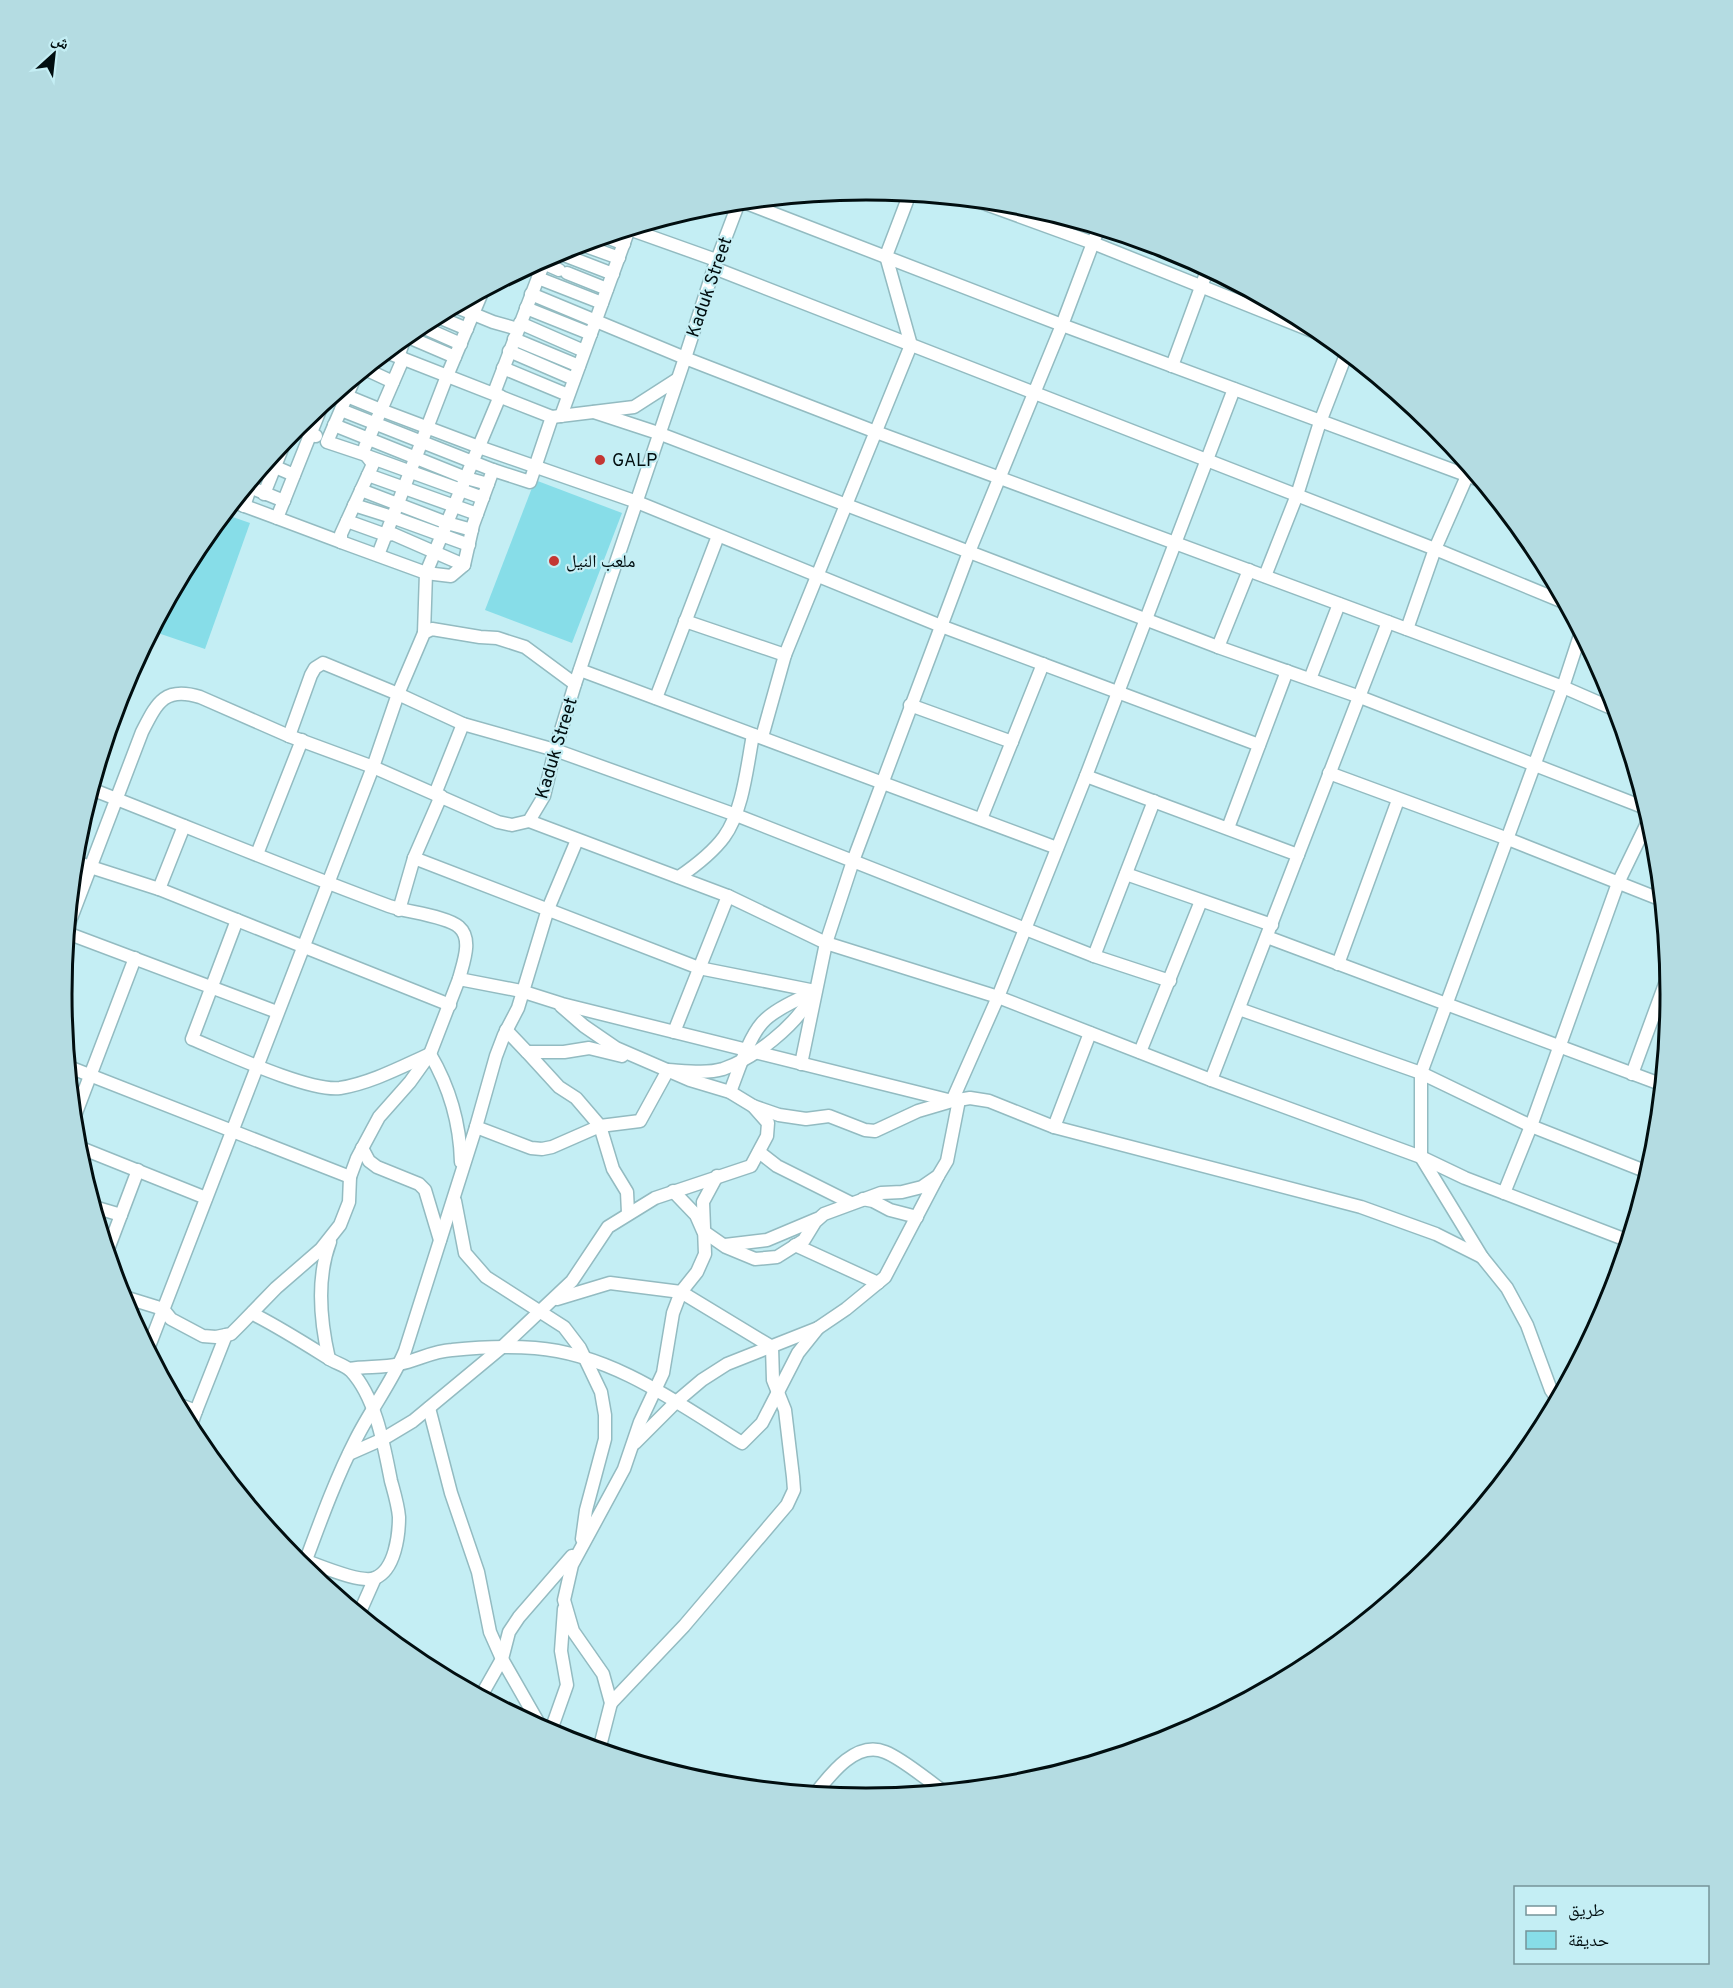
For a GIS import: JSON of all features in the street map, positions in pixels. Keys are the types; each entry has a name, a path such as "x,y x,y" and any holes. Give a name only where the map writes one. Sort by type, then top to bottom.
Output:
{"street":[{"path":"753,735 762,737 786,655 911,345 886,256 907,201"},
{"path":"756,207 1320,422 1463,469"},
{"name":"Kaduk Street","path":"78,899 142,732 160,701 169,694 189,694 200,697 289,736 373,767 498,822 512,825 529,821 544,796 575,684 715,264 736,211"},
{"path":"1008,213 1093,243 1291,322"},
{"path":"640,233 911,345 1435,549 1556,599"},
{"path":"801,1064 826,943 853,861 969,552 1062,325 1096,234"},
{"path":"341,410 493,470 530,482 556,416 574,380 626,237"},
{"path":"616,241 624,244"},
{"path":"593,249 619,258"},
{"path":"570,257 613,274"},
{"path":"551,265 563,272 607,289"},
{"path":"152,1340 373,767 398,694 424,633 426,573 479,447 497,395 503,368 540,270"},
{"path":"1172,366 1206,275"},
{"path":"537,278 602,303"},
{"path":"531,294 685,358 876,432 1563,687 1607,706"},
{"path":"378,555 477,301"},
{"path":"526,308 591,334"},
{"path":"463,310 584,351"},
{"path":"446,320 467,329"},
{"path":"518,330 579,366"},
{"path":"429,331 461,344"},
{"path":"415,340 455,357"},
{"path":"400,351 399,354 403,359"},
{"path":"509,351 574,380"},
{"path":"395,356 556,416 634,407 676,381"},
{"path":"364,454 403,359"},
{"path":"1265,576 1297,495 1320,422 1344,360"},
{"path":"503,368 568,395"},
{"path":"373,373 393,382"},
{"path":"632,1446 676,1402 702,1380 727,1364 818,1328 846,1309 885,1277 947,1161 956,1101 1086,776 1234,389"},
{"path":"345,395 427,428 637,502 941,626 1259,745"},
{"path":"327,442 341,410 342,398"},
{"path":"594,412 658,433 1218,647 1360,697 1638,805"},
{"path":"334,425 466,478 488,484"},
{"path":"277,518 312,426"},
{"path":"305,432 327,442 483,498"},
{"path":"294,444 305,448"},
{"path":"341,542 341,534 373,464 364,454"},
{"path":"272,466 294,474"},
{"path":"264,494 270,469"},
{"path":"240,505 426,573 451,576 464,565 472,530 493,470"},
{"path":"1407,629 1435,549 1468,474"},
{"path":"368,475 477,514"},
{"path":"255,487 264,494 284,501"},
{"path":"361,490 447,523 472,530"},
{"path":"354,505 469,545"},
{"path":"347,521 386,536 393,534 464,565"},
{"path":"656,698 718,536"},
{"path":"1218,647 1249,570"},
{"path":"1310,679 1339,604"},
{"path":"686,621 786,655"},
{"path":"1212,1080 1388,622"},
{"path":"424,633 432,629 497,638 525,647 575,684"},
{"path":"1553,1393 1527,1325 1507,1288 1482,1257 1421,1157 1420,1073 1508,839 1578,641"},
{"path":"289,736 311,675 315,668 323,663 463,724 555,750 736,815 1094,956 1170,981"},
{"path":"981,819 1043,664"},
{"path":"580,670 1057,848"},
{"path":"1228,828 1287,670"},
{"path":"910,705 1012,742"},
{"path":"399,910 414,858 463,724"},
{"path":"679,877 695,866 724,837 736,815 753,735"},
{"path":"257,854 302,740"},
{"path":"1329,773 1508,839 1655,897"},
{"path":"1086,776 1298,855"},
{"path":"98,791 399,910 452,922 461,928 467,944 459,979 430,1054 410,1082 379,1117 362,1148 351,1177 349,1202 322,1263 322,1322 329,1359"},
{"path":"1338,964 1398,800"},
{"path":"1094,956 1154,801"},
{"path":"529,821 728,896 826,943 998,997 1212,1080 1421,1157 1465,1178 1622,1238"},
{"path":"159,889 184,826"},
{"path":"1504,1193 1531,1126 1557,1047 1618,883 1644,830"},
{"path":"307,1558 349,1454 399,1364 410,1336 496,1056 518,1008 521,991 548,909 578,840"},
{"path":"414,858 699,968 815,991"},
{"path":"83,865 159,889 450,1005"},
{"path":"1126,874 1202,901 1338,964 1656,1082"},
{"path":"674,1032 728,896"},
{"path":"1140,1052 1202,901"},
{"path":"237,920 192,1039 322,1088 339,1088 365,1082 430,1054"},
{"path":"75,935 277,1012"},
{"path":"80,1102 135,958"},
{"path":"459,979 521,991 748,1054 801,1064 956,1101"},
{"path":"730,1092 762,1023 788,1005 815,991"},
{"path":"668,1070 692,1072 721,1069 784,1032 806,1007 815,991"},
{"path":"1632,1074 1661,998"},
{"path":"558,1003 584,1026 616,1048 690,1080 730,1092 753,1106 779,1115 806,1119 829,1116 865,1131 874,1131 918,1111 956,1101 970,1098 989,1101 1054,1127 1361,1208 1436,1234 1482,1257"},
{"path":"1239,1009 1420,1073 1531,1126 1641,1170"},
{"path":"506,1030 559,1087 576,1098 600,1126 613,1169 627,1192 628,1213"},
{"path":"1054,1127 1090,1033"},
{"path":"527,1052 564,1052 589,1048 647,1061"},
{"path":"430,1054 444,1080 454,1106 459,1134 461,1176"},
{"path":"76,1070 351,1177"},
{"path":"476,1127 531,1148 552,1147 600,1126 640,1120 668,1070"},
{"path":"349,1454 383,1439 413,1421 501,1348 572,1281 608,1227 655,1198 750,1166 767,1137 768,1123 753,1106"},
{"path":"362,1148 369,1161 376,1167 419,1184 425,1190 440,1241"},
{"path":"87,1150 206,1198"},
{"path":"759,1152 777,1166 856,1201 873,1201 890,1210 917,1217"},
{"path":"112,1241 138,1170"},
{"path":"553,1724 567,1684 561,1651 564,1600 572,1565 624,1469 663,1373 673,1312 681,1292 696,1272 705,1254 704,1202 717,1176"},
{"path":"673,1191 696,1215 703,1231 724,1245 756,1258 777,1257 804,1240 824,1214 881,1192 902,1192 922,1187 938,1176"},
{"path":"454,1197 465,1253 486,1277 564,1327 580,1348 601,1392 605,1415 605,1439 586,1510 582,1545 519,1617 509,1632 502,1659 484,1690"},
{"path":"102,1209 121,1215"},
{"path":"705,1254 724,1245 767,1240 820,1218"},
{"path":"133,1300 164,1309 171,1319 203,1336 216,1337 231,1334 276,1288 321,1249 340,1225"},
{"path":"795,1245 878,1282"},
{"path":"553,1300 610,1283 681,1292 771,1347"},
{"path":"253,1312 349,1369 369,1400 383,1439 399,1515 398,1534 392,1557 385,1571 375,1578 362,1607"},
{"path":"349,1369 399,1364 433,1352 536,1348 612,1367 676,1402 742,1443 762,1423 798,1353 818,1328"},
{"path":"194,1416 226,1335"},
{"path":"611,1702 684,1626 788,1505 794,1490 793,1477 785,1410 773,1380 771,1347"},
{"path":"189,1408 196,1411"},
{"path":"429,1408 451,1493 478,1572 490,1632 502,1659 535,1716"},
{"path":"319,1569 358,1578 375,1578"},
{"path":"564,1600 573,1630 603,1674 611,1702 602,1743"},
{"path":"820,1787 833,1771 852,1756 868,1750 885,1751 935,1785"}],"green space":[{"name":"ملعب النيل","path":"535,480 622,513 572,643 485,610"},
{"path":"231,517 250,523 205,649 159,633 178,597"}],"place":[{"name":"GALP","path":"600,460"},
{"name":"ملعب النيل","path":"554,561"}]}
